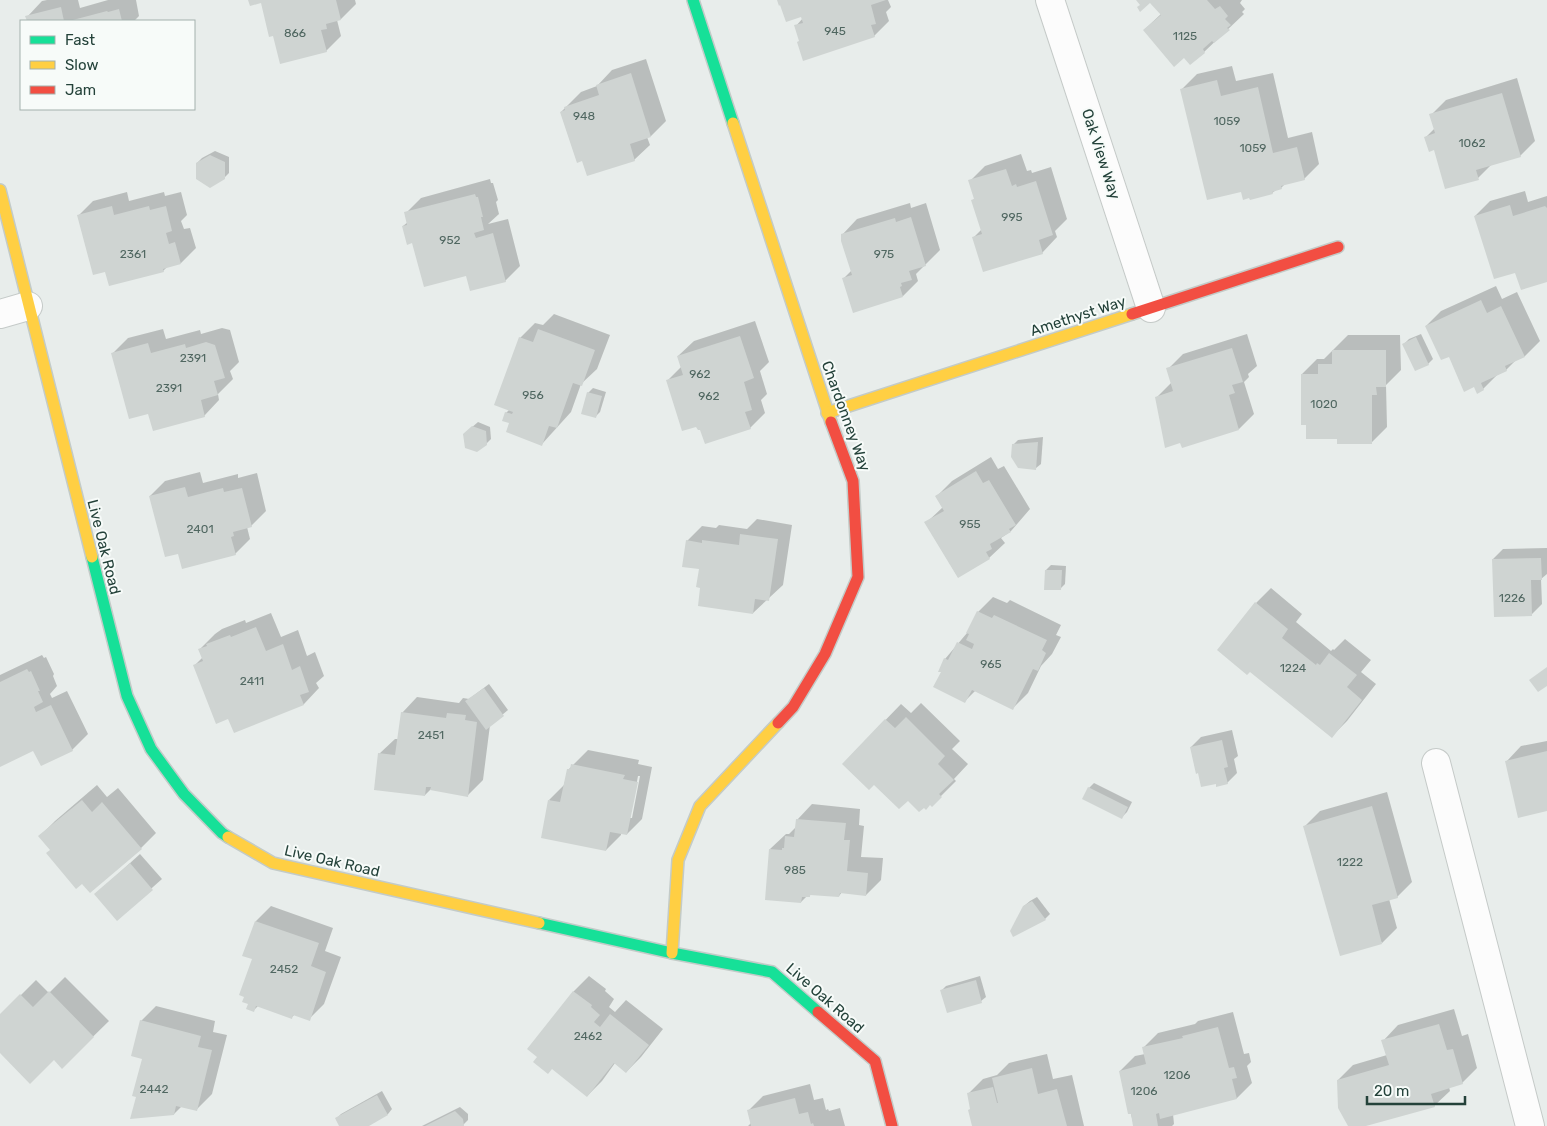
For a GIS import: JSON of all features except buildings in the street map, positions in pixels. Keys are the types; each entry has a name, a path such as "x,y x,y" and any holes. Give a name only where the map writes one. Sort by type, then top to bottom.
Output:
{"street":[{"name":"Chardonney Way","path":"672,953 678,860 700,806 793,707 825,654 858,577 853,481 827,413 693,0"},
{"name":"Oak View Way","path":"1050,0 1151,308"},
{"name":"Live Oak Road","path":"0,190 127,696 151,749 184,794 222,833 273,863 672,953 772,972 875,1062 892,1126"},
{"name":"Amethyst Way","path":"827,413 1338,247"},
{"path":"0,314 28,306"},
{"path":"1436,763 1530,1126"}],"traffic: fast":[{"path":"693,0 733,123"},
{"path":"92,557 127,696 151,749 184,794 228,837"},
{"path":"539,923 672,953 772,972 818,1012"}],"traffic: slow":[{"path":"733,123 831,422"},
{"path":"0,190 92,557"},
{"path":"827,413 1132,314"},
{"path":"672,953 678,860 700,806 778,723"},
{"path":"228,837 273,863 539,923"}],"traffic: jam":[{"path":"1132,314 1338,247"},
{"path":"778,723 793,707 825,654 858,577 853,481 831,422"},
{"path":"818,1012 875,1061 892,1126"}]}
